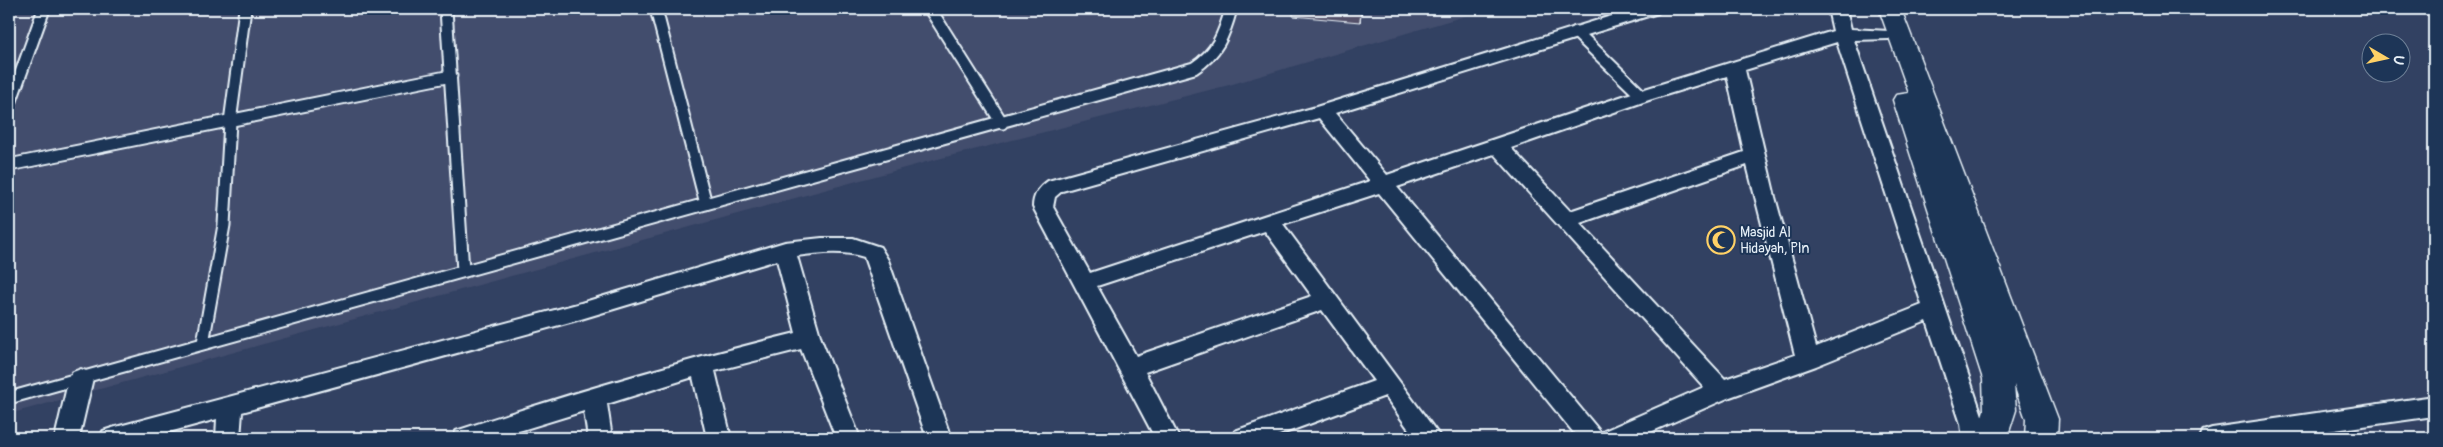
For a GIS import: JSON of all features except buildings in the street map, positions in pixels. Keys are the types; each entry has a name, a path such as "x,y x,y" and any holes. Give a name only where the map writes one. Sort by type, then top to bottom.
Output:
{"main road":[{"path":"1874,9 1883,36 1919,112 2042,420 2041,438"},
{"path":"1890,9 1998,379 2000,410 1991,438"}],"street":[{"path":"1167,438 1132,366 1083,283 1043,207 1045,194 1049,190 1055,186 1323,111 1652,9"},
{"path":"1837,9 1842,34 1973,424 1974,432 1971,438"},
{"path":"1083,283 1385,184 1642,96 1842,34 1883,36"},
{"path":"1735,68 1808,360"},
{"path":"1323,111 1385,184 1592,438"},
{"path":"1498,146 1721,390"},
{"path":"1566,220 1756,155"},
{"path":"1270,222 1429,438"},
{"path":"112,438 581,311 784,250 839,245 864,248 872,252 939,438"},
{"path":"784,250 809,339 848,438"},
{"path":"1132,366 1326,300"},
{"path":"1613,438 1721,390 1808,360 1934,308"},
{"path":"465,438 702,365 809,339"},
{"path":"702,365 719,438"},
{"path":"67,438 81,378"},
{"path":"1244,438 1390,385"},
{"path":"594,397 600,438"},
{"path":"228,438 230,405"},
{"path":"2212,438 2434,406"}],"lane":[{"path":"9,106 44,9"},
{"path":"203,343 224,225 230,122 244,9"},
{"path":"446,9 464,271"},
{"path":"656,9 706,204"},
{"path":"9,398 1194,68 1215,53 1220,45 1231,9"},
{"path":"932,10 1002,123"},
{"path":"1576,32 1642,96"},
{"path":"9,165 35,162 451,76"},
{"path":"9,174 35,162"}],"shaded area":[{"path":"9,9 1489,9 1229,85 930,161 9,414"}],"place":[{"name":"Masjid Al Hidayah, Pln","path":"1721,240"}]}
